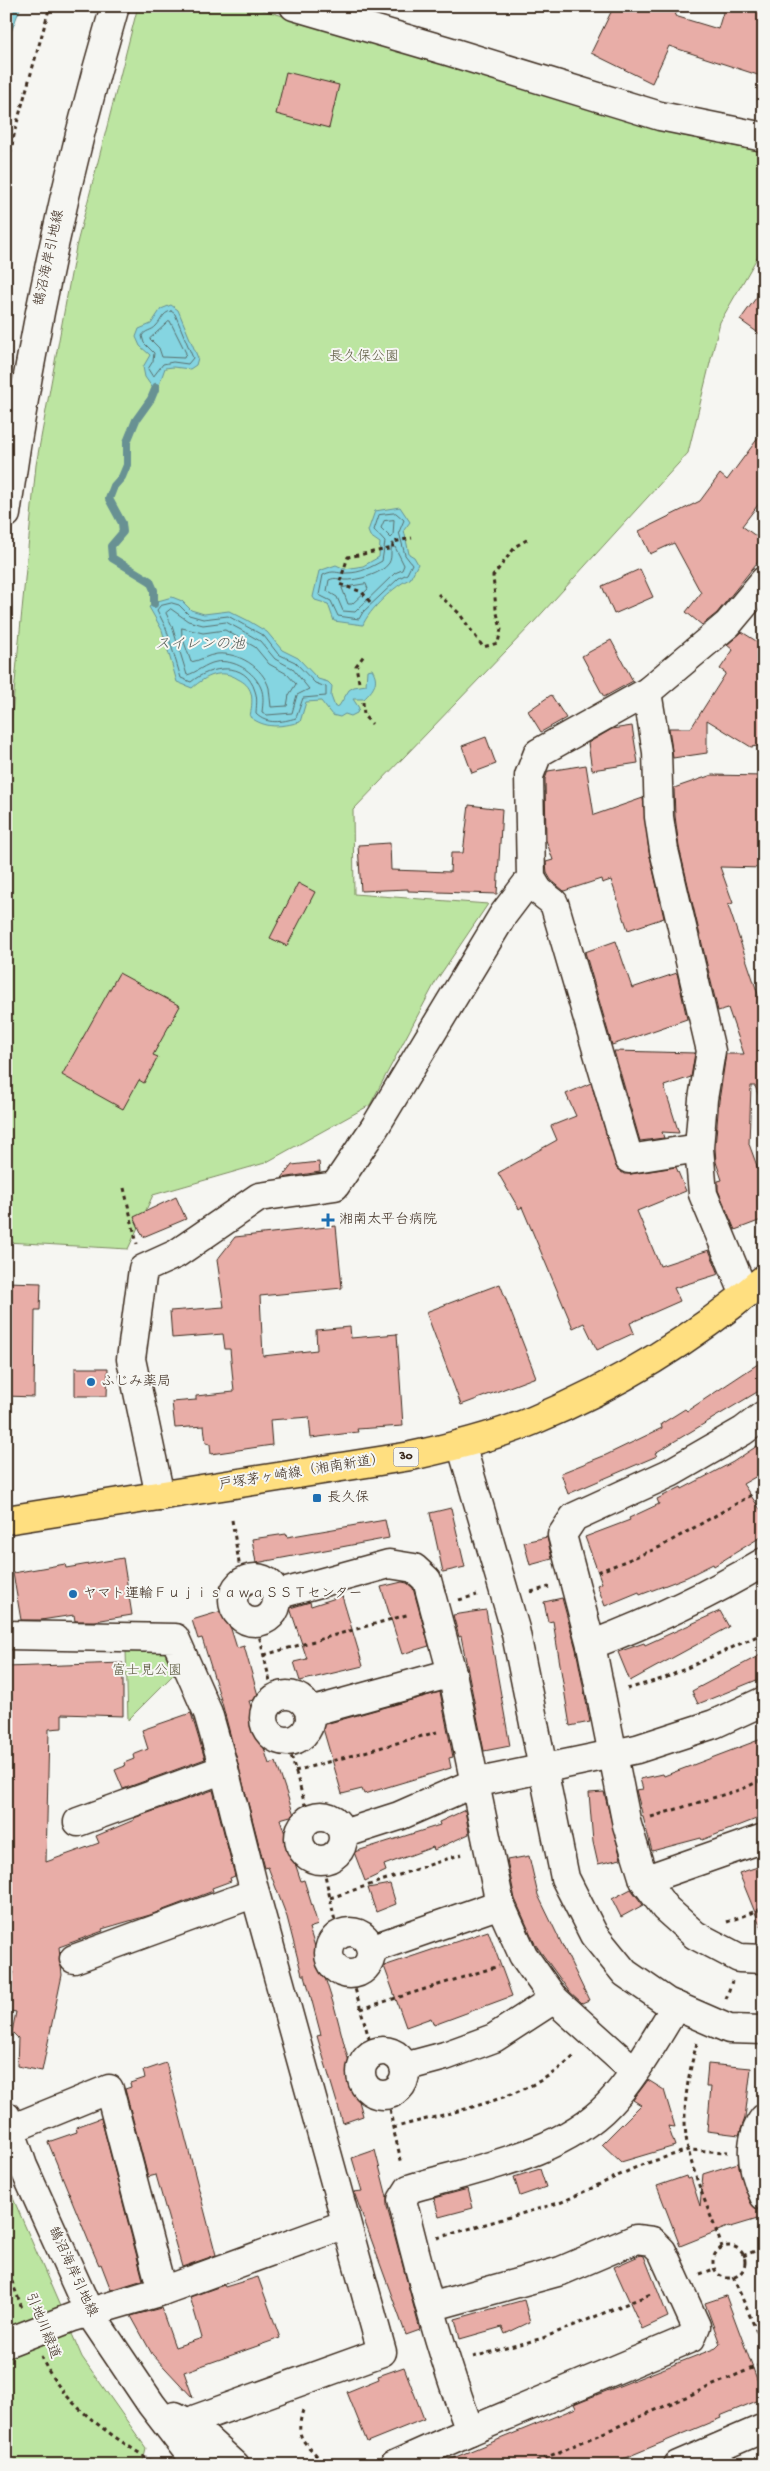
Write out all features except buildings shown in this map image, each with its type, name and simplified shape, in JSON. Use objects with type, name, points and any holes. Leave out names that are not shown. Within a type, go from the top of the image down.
[{"type":"main road","name":"戸塚茅ヶ崎線（湘南新道）","points":[[6,1520],[411,1456],[461,1444],[530,1422],[594,1393],[666,1353],[755,1287]]},
{"type":"street","name":"鵠沼海岸引地線","points":[[6,514],[29,366],[49,258],[70,165],[115,6]]},
{"type":"street","points":[[294,6],[660,116],[764,137]]},
{"type":"street","points":[[699,1148],[629,1159],[554,903],[539,891],[531,878],[529,776],[538,753],[647,692],[759,597]]},
{"type":"street","points":[[647,692],[657,752],[658,817],[711,1051],[703,1099],[699,1148],[703,1194],[755,1287]]},
{"type":"street","points":[[160,1496],[131,1359],[142,1269],[176,1254],[259,1197],[335,1186],[375,1126],[503,915],[531,878]]},
{"type":"street","points":[[764,1415],[743,1431],[670,1473],[574,1517],[562,1535],[591,1645],[627,1825],[644,1880],[665,1908],[695,1935],[739,1958],[764,1959]]},
{"type":"street","points":[[461,1444],[515,1629],[565,1878],[594,1935],[625,1973],[666,2002],[728,2029],[764,2030]]},
{"type":"street","points":[[591,1645],[640,1626],[696,1600],[764,1562]]},
{"type":"street","points":[[276,1595],[389,1564],[414,1568],[427,1580],[452,1673],[500,1904],[522,1955],[554,1999],[634,2071]]},
{"type":"street","points":[[256,1577],[263,1579],[269,1583],[276,1595],[274,1610],[264,1620],[256,1622],[242,1618],[233,1606],[234,1592],[242,1581],[256,1577]]},
{"type":"street","points":[[6,1635],[175,1638],[208,1713],[255,1893],[382,2352],[196,2420],[190,2424]]},
{"type":"street","points":[[310,1712],[452,1673]]},
{"type":"street","points":[[288,1695],[296,1696],[302,1700],[310,1712],[308,1728],[298,1739],[287,1741],[275,1738],[265,1725],[265,1711],[274,1699],[288,1695]]},
{"type":"street","points":[[343,1834],[399,1816],[474,1783],[638,1749],[714,1724],[764,1701]]},
{"type":"street","points":[[78,1822],[224,1769]]},
{"type":"street","points":[[322,1816],[330,1818],[340,1827],[343,1834],[341,1849],[330,1859],[322,1861],[308,1857],[299,1844],[300,1830],[309,1819],[322,1816]]},
{"type":"street","points":[[644,1880],[764,1838]]},
{"type":"street","points":[[74,1959],[255,1893]]},
{"type":"street","points":[[371,1949],[500,1904]]},
{"type":"street","points":[[345,1932],[358,1933],[364,1937],[371,1949],[369,1963],[364,1969],[351,1974],[337,1970],[329,1959],[329,1945],[338,1935],[345,1932]]},
{"type":"street","points":[[404,2067],[444,2056],[494,2038],[554,1999]]},
{"type":"street","points":[[470,2431],[446,2364],[402,2200],[409,2188],[542,2149],[578,2130],[603,2109],[634,2071],[676,2006]]},
{"type":"street","points":[[388,2052],[395,2055],[404,2067],[405,2074],[400,2087],[388,2094],[381,2095],[368,2090],[361,2078],[363,2064],[373,2053],[388,2052]]},
{"type":"street","points":[[9,2123],[109,2089],[162,2291]]},
{"type":"street","points":[[764,2118],[758,2126],[752,2153],[754,2176],[764,2196]]},
{"type":"street","name":"鵠沼海岸引地線","points":[[9,2123],[23,2166],[89,2312],[151,2404],[198,2465]]},
{"type":"street","points":[[6,2344],[89,2312],[162,2291],[346,2224]]},
{"type":"street","points":[[394,2465],[690,2338],[696,2326],[662,2251],[652,2241],[636,2239],[561,2271],[430,2307]]},
{"type":"street","points":[[151,2404],[190,2424],[235,2465]]},
{"type":"street","points":[[678,2465],[764,2428]]},
{"type":"path","points":[[6,177],[15,130],[50,6]]},
{"type":"path","points":[[370,602],[362,592],[339,584],[348,557],[393,548],[393,542],[412,538]]},
{"type":"path","points":[[438,594],[459,612],[483,647],[498,643],[501,629],[496,608],[493,576],[516,546],[530,538]]},
{"type":"path","points":[[359,682],[356,666],[365,654]]},
{"type":"path","points":[[363,702],[364,716],[372,724]]},
{"type":"path","points":[[124,1188],[142,1269]]},
{"type":"path","points":[[525,1593],[574,1581],[660,1547],[764,1488]]},
{"type":"path","points":[[232,1520],[242,1581]]},
{"type":"path","points":[[264,1655],[485,1593]]},
{"type":"path","points":[[256,1622],[274,1699]]},
{"type":"path","points":[[602,1696],[665,1678],[764,1633]]},
{"type":"path","points":[[295,1771],[463,1724]]},
{"type":"path","points":[[287,1741],[309,1819]]},
{"type":"path","points":[[627,1825],[742,1789],[764,1779]]},
{"type":"path","points":[[330,1898],[442,1863],[487,1844]]},
{"type":"path","points":[[322,1861],[338,1935]]},
{"type":"path","points":[[361,2009],[492,1969],[522,1955]]},
{"type":"path","points":[[351,1974],[373,2053]]},
{"type":"path","points":[[393,2128],[524,2090],[565,2065],[594,2035]]},
{"type":"path","points":[[697,2043],[690,2067],[684,2110],[688,2150],[722,2247]]},
{"type":"path","points":[[388,2094],[393,2128],[409,2188]]},
{"type":"path","points":[[413,2246],[562,2202],[641,2165],[688,2150],[752,2153]]},
{"type":"path","points":[[732,2246],[743,2256],[742,2271],[733,2277],[722,2276],[714,2268],[715,2254],[722,2247],[732,2246]]},
{"type":"path","points":[[743,2256],[764,2247]]},
{"type":"path","name":"引地川緑道","points":[[6,2266],[42,2359],[54,2379],[75,2405],[158,2465]]},
{"type":"path","points":[[446,2364],[543,2338],[714,2268]]},
{"type":"path","points":[[733,2277],[764,2348]]},
{"type":"path","points":[[528,2465],[764,2363]]},
{"type":"green space","name":"長久保公園","points":[[138,6],[250,6],[679,135],[764,152],[761,251],[720,322],[688,453],[533,623],[353,810],[354,894],[488,904],[436,981],[370,1105],[265,1163],[153,1195],[128,1249],[6,1242],[6,860],[11,724],[36,465],[76,247]]},
{"type":"green space","name":"富士見公園","points":[[163,1649],[174,1674],[128,1720],[126,1651]]},
{"type":"green space","points":[[6,2182],[82,2357],[146,2448],[142,2465],[6,2465]]},
{"type":"water","points":[[6,6],[21,6],[6,45]]},
{"type":"water","points":[[171,305],[178,310],[198,358],[196,365],[190,369],[165,368],[158,388],[152,387],[145,377],[143,367],[150,355],[140,346],[136,337],[139,329],[151,324],[161,309]]},
{"type":"water","points":[[400,507],[410,522],[404,530],[409,554],[414,557],[418,564],[410,579],[397,586],[383,599],[370,613],[363,625],[334,621],[328,604],[315,600],[313,597],[319,571],[336,565],[345,569],[363,566],[379,557],[380,543],[370,536],[368,531],[375,511]]},
{"type":"water","name":"スイレンの池","points":[[172,597],[182,601],[191,610],[204,614],[229,611],[267,632],[282,650],[298,658],[318,679],[328,682],[332,686],[331,696],[335,707],[339,706],[349,690],[366,685],[367,670],[372,669],[375,678],[374,686],[364,699],[353,699],[359,708],[357,713],[351,716],[345,714],[340,717],[332,715],[321,701],[306,702],[300,722],[280,726],[262,724],[250,717],[252,699],[249,688],[242,681],[232,676],[226,674],[214,675],[192,688],[177,682],[162,630],[149,607],[158,601]]},
{"type":"waterway","points":[[154,604],[154,590],[150,581],[112,558],[111,546],[123,532],[122,523],[109,499],[114,486],[122,477],[127,465],[127,442],[136,420],[151,399],[156,387]]},
{"type":"place","name":"湘南太平台病院","points":[[328,1220]]},
{"type":"place","name":"ふじみ薬局","points":[[91,1382]]},
{"type":"place","name":"長久保","points":[[317,1498]]},
{"type":"place","name":"ヤマト運輸ＦｕｊｉｓａｗａＳＳＴセンター","points":[[73,1594]]}]
